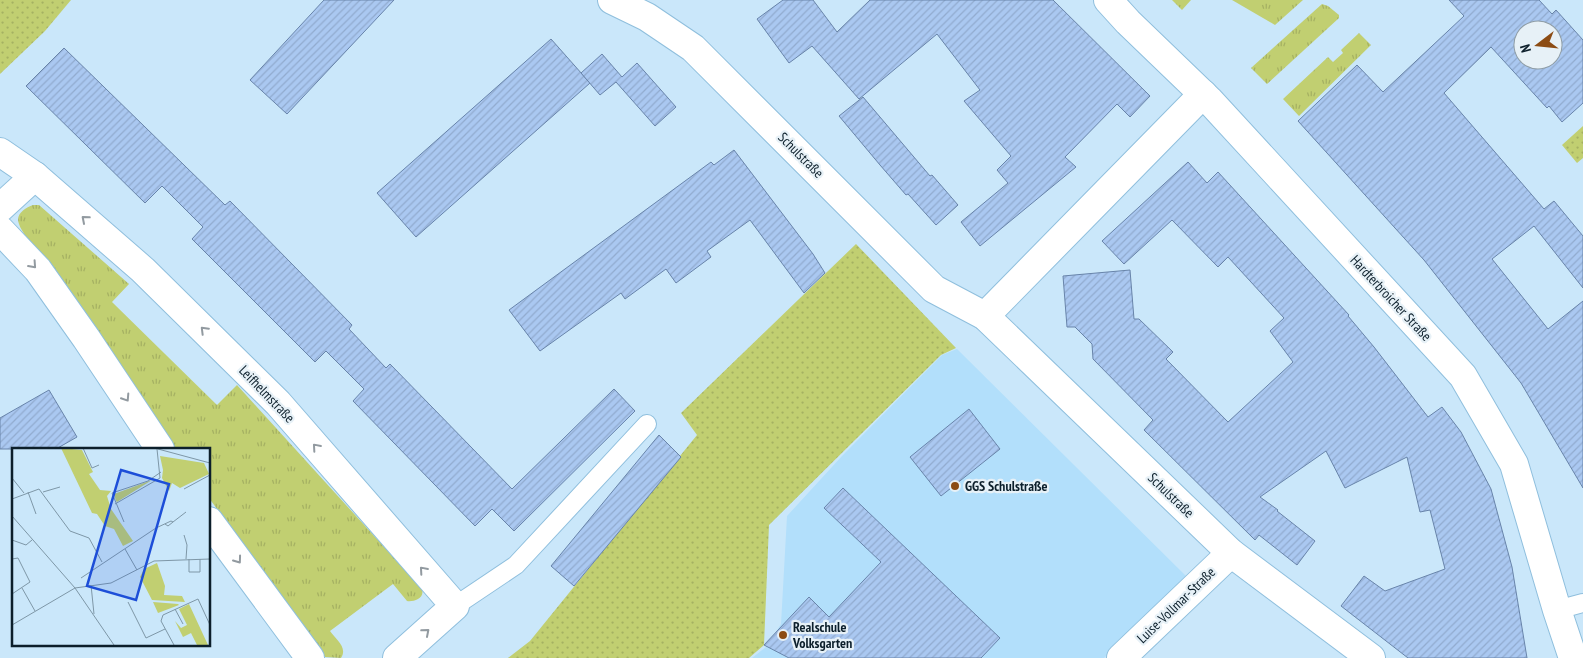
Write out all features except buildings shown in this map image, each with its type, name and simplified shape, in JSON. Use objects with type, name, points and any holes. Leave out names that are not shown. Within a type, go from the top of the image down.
[{"type":"street","name":"Schulstraße","points":[[612,0],[647,16],[693,48],[934,289],[985,316],[1232,553],[1371,658]]},
{"type":"street","name":"Hardterbroicher Straße","points":[[1108,0],[1128,22],[1203,94],[1463,376],[1514,464],[1573,658]]},
{"type":"street","points":[[985,316],[1203,94]]},
{"type":"street","name":"Leifhelmstraße","points":[[0,152],[35,176],[143,270],[278,403],[455,606]]},
{"type":"street","points":[[0,208],[35,176]]},
{"type":"street","points":[[0,230],[38,270],[159,448]]},
{"type":"street","points":[[210,522],[310,658]]},
{"type":"street","name":"Luise-Vollmar-Straße","points":[[1121,658],[1232,553]]},
{"type":"street","points":[[396,658],[455,606]]},
{"type":"lane","points":[[455,606],[516,564],[647,424]]},
{"type":"lane","points":[[1557,610],[1583,603]]},
{"type":"shaded area","name":"GGS Schulstraße","points":[[957,349],[1187,577],[1104,658],[752,658],[766,647],[781,624],[787,516],[842,456],[942,355]]},
{"type":"green space","points":[[0,0],[71,0],[45,31],[0,74]]},
{"type":"green space","points":[[1172,0],[1191,0],[1182,10]]},
{"type":"green space","points":[[1232,0],[1303,0],[1275,25]]},
{"type":"green space","points":[[1322,4],[1328,6],[1339,15],[1339,18],[1267,84],[1251,68]]},
{"type":"green space","points":[[1359,33],[1371,45],[1299,116],[1283,99],[1328,57],[1333,62],[1343,53],[1341,50]]},
{"type":"green space","points":[[1583,126],[1583,158],[1577,163],[1562,145]]},
{"type":"green space","points":[[33,205],[39,205],[129,284],[112,302],[217,405],[237,385],[420,586],[422,595],[415,600],[407,601],[393,584],[330,631],[342,647],[343,654],[341,658],[325,657],[210,499],[210,448],[174,448],[70,295],[21,229],[18,217],[24,210]]},
{"type":"green space","points":[[856,244],[956,348],[941,355],[769,525],[764,645],[749,658],[508,658],[530,641],[697,435],[681,413]]},
{"type":"place","name":"GGS Schulstraße","points":[[955,486]]},
{"type":"place","name":"Realschule Volksgarten","points":[[783,635]]}]
